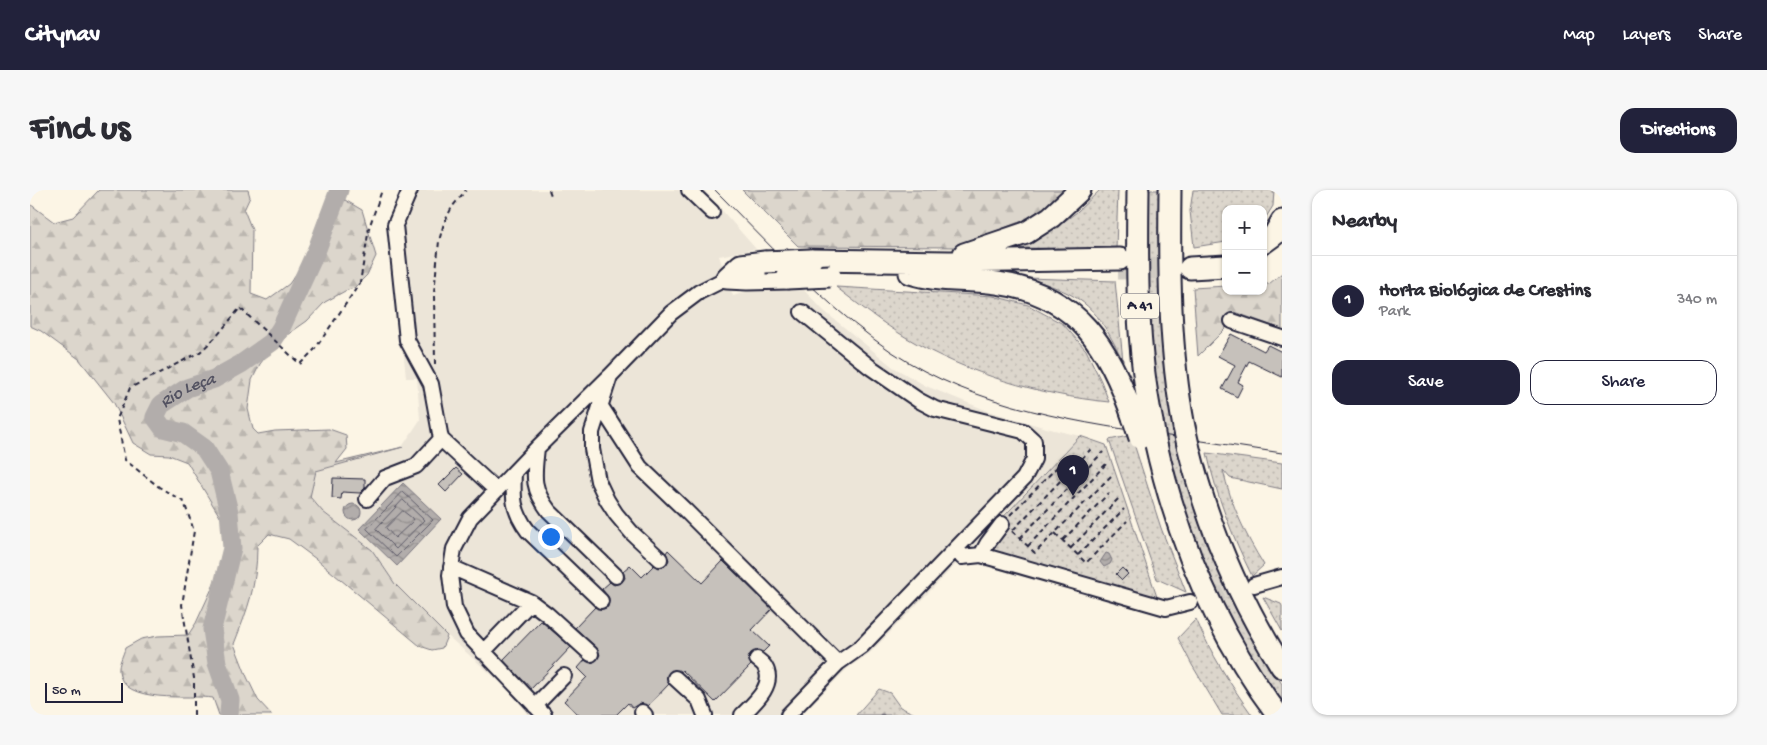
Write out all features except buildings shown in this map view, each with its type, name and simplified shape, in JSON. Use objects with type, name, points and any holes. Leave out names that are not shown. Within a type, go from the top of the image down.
[{"type":"highway","points":[[727,278],[830,276],[912,267],[967,253],[1026,234],[1051,217],[1080,190]]},
{"type":"highway","name":"A 41","points":[[1138,190],[1137,242],[1140,319],[1146,386],[1145,430]]},
{"type":"highway","name":"A 41","points":[[1170,190],[1169,251],[1173,348],[1186,436],[1207,513],[1226,561],[1252,616],[1282,667]]},
{"type":"highway","points":[[1169,251],[1180,227],[1182,190]]},
{"type":"highway","points":[[1267,240],[1274,235],[1282,221]]},
{"type":"highway","points":[[1267,256],[1282,244]]},
{"type":"highway","points":[[1222,258],[1190,263],[1222,266]]},
{"type":"highway","points":[[727,278],[741,265],[810,260],[986,270],[1119,264]]},
{"type":"highway","points":[[912,267],[932,278],[998,283],[1034,291],[1066,308],[1092,332],[1109,360],[1127,400],[1145,430],[1163,515],[1186,546],[1202,586],[1236,651],[1278,715]]},
{"type":"street","points":[[410,190],[395,226],[407,340],[431,384],[441,438],[496,490]]},
{"type":"street","points":[[689,190],[712,212]]},
{"type":"street","points":[[564,676],[539,710],[467,634],[454,607],[450,575],[454,549],[470,518],[671,313],[699,292],[727,278]]},
{"type":"street","points":[[788,715],[838,664],[862,646],[959,553],[1024,478],[1034,459],[1034,441],[1023,431],[936,409],[918,400],[870,367],[802,312]]},
{"type":"street","points":[[1232,321],[1282,338]]},
{"type":"street","points":[[610,376],[592,432],[592,448],[598,481],[616,514],[632,533],[660,559]]},
{"type":"street","points":[[600,405],[640,466],[838,664]]},
{"type":"street","points":[[367,499],[385,478],[416,466],[441,438]]},
{"type":"street","points":[[537,448],[535,481],[536,490],[542,502],[616,576]]},
{"type":"street","points":[[514,472],[513,500],[519,520],[528,531],[601,601]]},
{"type":"street","points":[[981,555],[986,544],[1006,526]]},
{"type":"street","points":[[959,553],[981,555],[1166,608],[1190,602]]},
{"type":"street","points":[[451,567],[531,602],[591,654]]},
{"type":"street","points":[[1254,585],[1282,577]]},
{"type":"street","points":[[483,652],[531,602]]},
{"type":"street","points":[[742,715],[764,692],[767,685],[768,675],[766,668],[757,659]]},
{"type":"street","points":[[675,678],[699,700],[705,715]]},
{"type":"path","points":[[194,715],[194,678],[182,605],[194,532],[184,502],[159,487],[125,460],[117,419],[130,388],[200,352],[216,337],[240,308],[300,364],[315,349],[360,283],[369,228],[382,190]]},
{"type":"path","points":[[431,384],[436,377],[434,293],[439,241],[444,223],[452,207],[466,190]]},
{"type":"path","points":[[549,190],[552,198]]},
{"type":"path","points":[[1006,526],[1091,449]]},
{"type":"path","points":[[1020,538],[1103,452]]},
{"type":"path","points":[[1006,526],[1068,456]]},
{"type":"path","points":[[1028,546],[1108,463]]},
{"type":"path","points":[[1006,526],[1035,553],[1113,474]]},
{"type":"path","points":[[1063,540],[1109,493]]},
{"type":"path","points":[[1071,548],[1119,498]]},
{"type":"path","points":[[1078,555],[1124,509]]},
{"type":"path","points":[[1055,533],[1086,563],[1127,521]]},
{"type":"shaded area","points":[[403,190],[704,190],[756,249],[719,256],[733,296],[762,287],[802,288],[824,311],[893,367],[926,386],[988,411],[1080,436],[871,652],[848,668],[801,715],[529,715],[510,691],[433,623],[395,584],[372,550],[323,512],[310,497],[316,471],[402,447],[420,420],[417,378],[406,378],[399,307]]},
{"type":"green space","points":[[99,190],[248,190],[250,197],[244,210],[252,230],[251,294],[267,300],[289,284],[312,251],[324,210],[333,193],[362,210],[376,256],[367,275],[354,288],[325,302],[307,321],[277,342],[260,364],[252,380],[248,409],[253,429],[258,434],[275,431],[329,429],[346,435],[347,449],[336,463],[403,447],[316,471],[310,497],[323,512],[372,550],[395,584],[447,636],[442,648],[432,650],[420,646],[316,559],[289,539],[269,534],[257,546],[257,560],[251,596],[234,644],[258,700],[272,715],[219,715],[213,698],[144,694],[132,689],[123,682],[119,668],[125,648],[141,639],[158,636],[188,635],[196,623],[220,571],[228,530],[187,462],[169,455],[151,454],[133,443],[114,403],[79,359],[41,331],[30,326],[30,204],[54,222],[73,217]]},
{"type":"green space","points":[[742,190],[1068,190],[1051,206],[1027,219],[955,247],[798,246]]},
{"type":"green space","points":[[1100,190],[1118,190],[1116,249],[1016,248],[1058,226],[1077,212]]},
{"type":"green space","points":[[1148,190],[1160,190],[1191,493],[1211,554],[1234,604],[1282,684],[1282,705],[1243,644],[1210,579],[1182,503],[1165,442],[1157,396],[1150,328]]},
{"type":"green space","points":[[1193,190],[1274,190],[1273,206],[1267,216],[1267,205],[1222,205],[1222,243],[1194,247],[1190,211]]},
{"type":"green space","points":[[1282,273],[1282,329],[1234,312],[1225,329],[1198,356],[1193,288],[1222,286],[1222,295],[1267,295],[1267,284]]},
{"type":"green space","points":[[1028,278],[1115,281],[1123,361],[1104,325],[1083,303],[1063,291]]},
{"type":"green space","points":[[836,287],[993,296],[1028,305],[1063,324],[1086,350],[1109,402],[1083,399],[1030,388],[954,362],[907,338],[871,314]]},
{"type":"green space","points":[[1080,436],[1106,445],[1157,597],[974,548]]},
{"type":"green space","points":[[1128,436],[1130,441],[1133,441],[1161,528],[1186,592],[1157,579],[1109,440]]},
{"type":"green space","points":[[1207,453],[1282,463],[1282,489],[1230,478],[1223,470],[1239,519],[1264,565],[1252,576],[1226,516],[1215,485]]},
{"type":"green space","points":[[1263,597],[1281,604],[1282,631]]},
{"type":"green space","points":[[1196,619],[1221,668],[1252,715],[1222,715],[1192,665],[1178,638]]},
{"type":"green space","points":[[879,689],[890,693],[900,707],[917,715],[856,715]]},
{"type":"water","points":[[403,483],[441,519],[397,566],[359,529]]},
{"type":"water","points":[[350,504],[356,504],[361,509],[359,518],[350,520],[345,515],[345,509]]},
{"type":"water","points":[[1106,553],[1109,554],[1112,560],[1110,564],[1104,567],[1100,562]]},
{"type":"waterway","name":"Rio Leça","points":[[229,715],[230,700],[217,663],[212,629],[232,548],[229,512],[219,471],[204,448],[183,433],[163,428],[155,417],[161,405],[187,388],[214,379],[241,364],[272,342],[281,328],[317,249],[339,190]]},
{"type":"tunnel","points":[[1118,269],[1187,268]]},
{"type":"tunnel","points":[[1190,602],[1245,587]]},
{"type":"tram line","points":[[715,190],[792,268],[853,323],[907,362],[941,379],[976,394],[1012,406],[1049,415],[1086,423],[1282,453]]},
{"type":"place","name":"Horta Biológica de Crestins","points":[[1073,496]]}]
